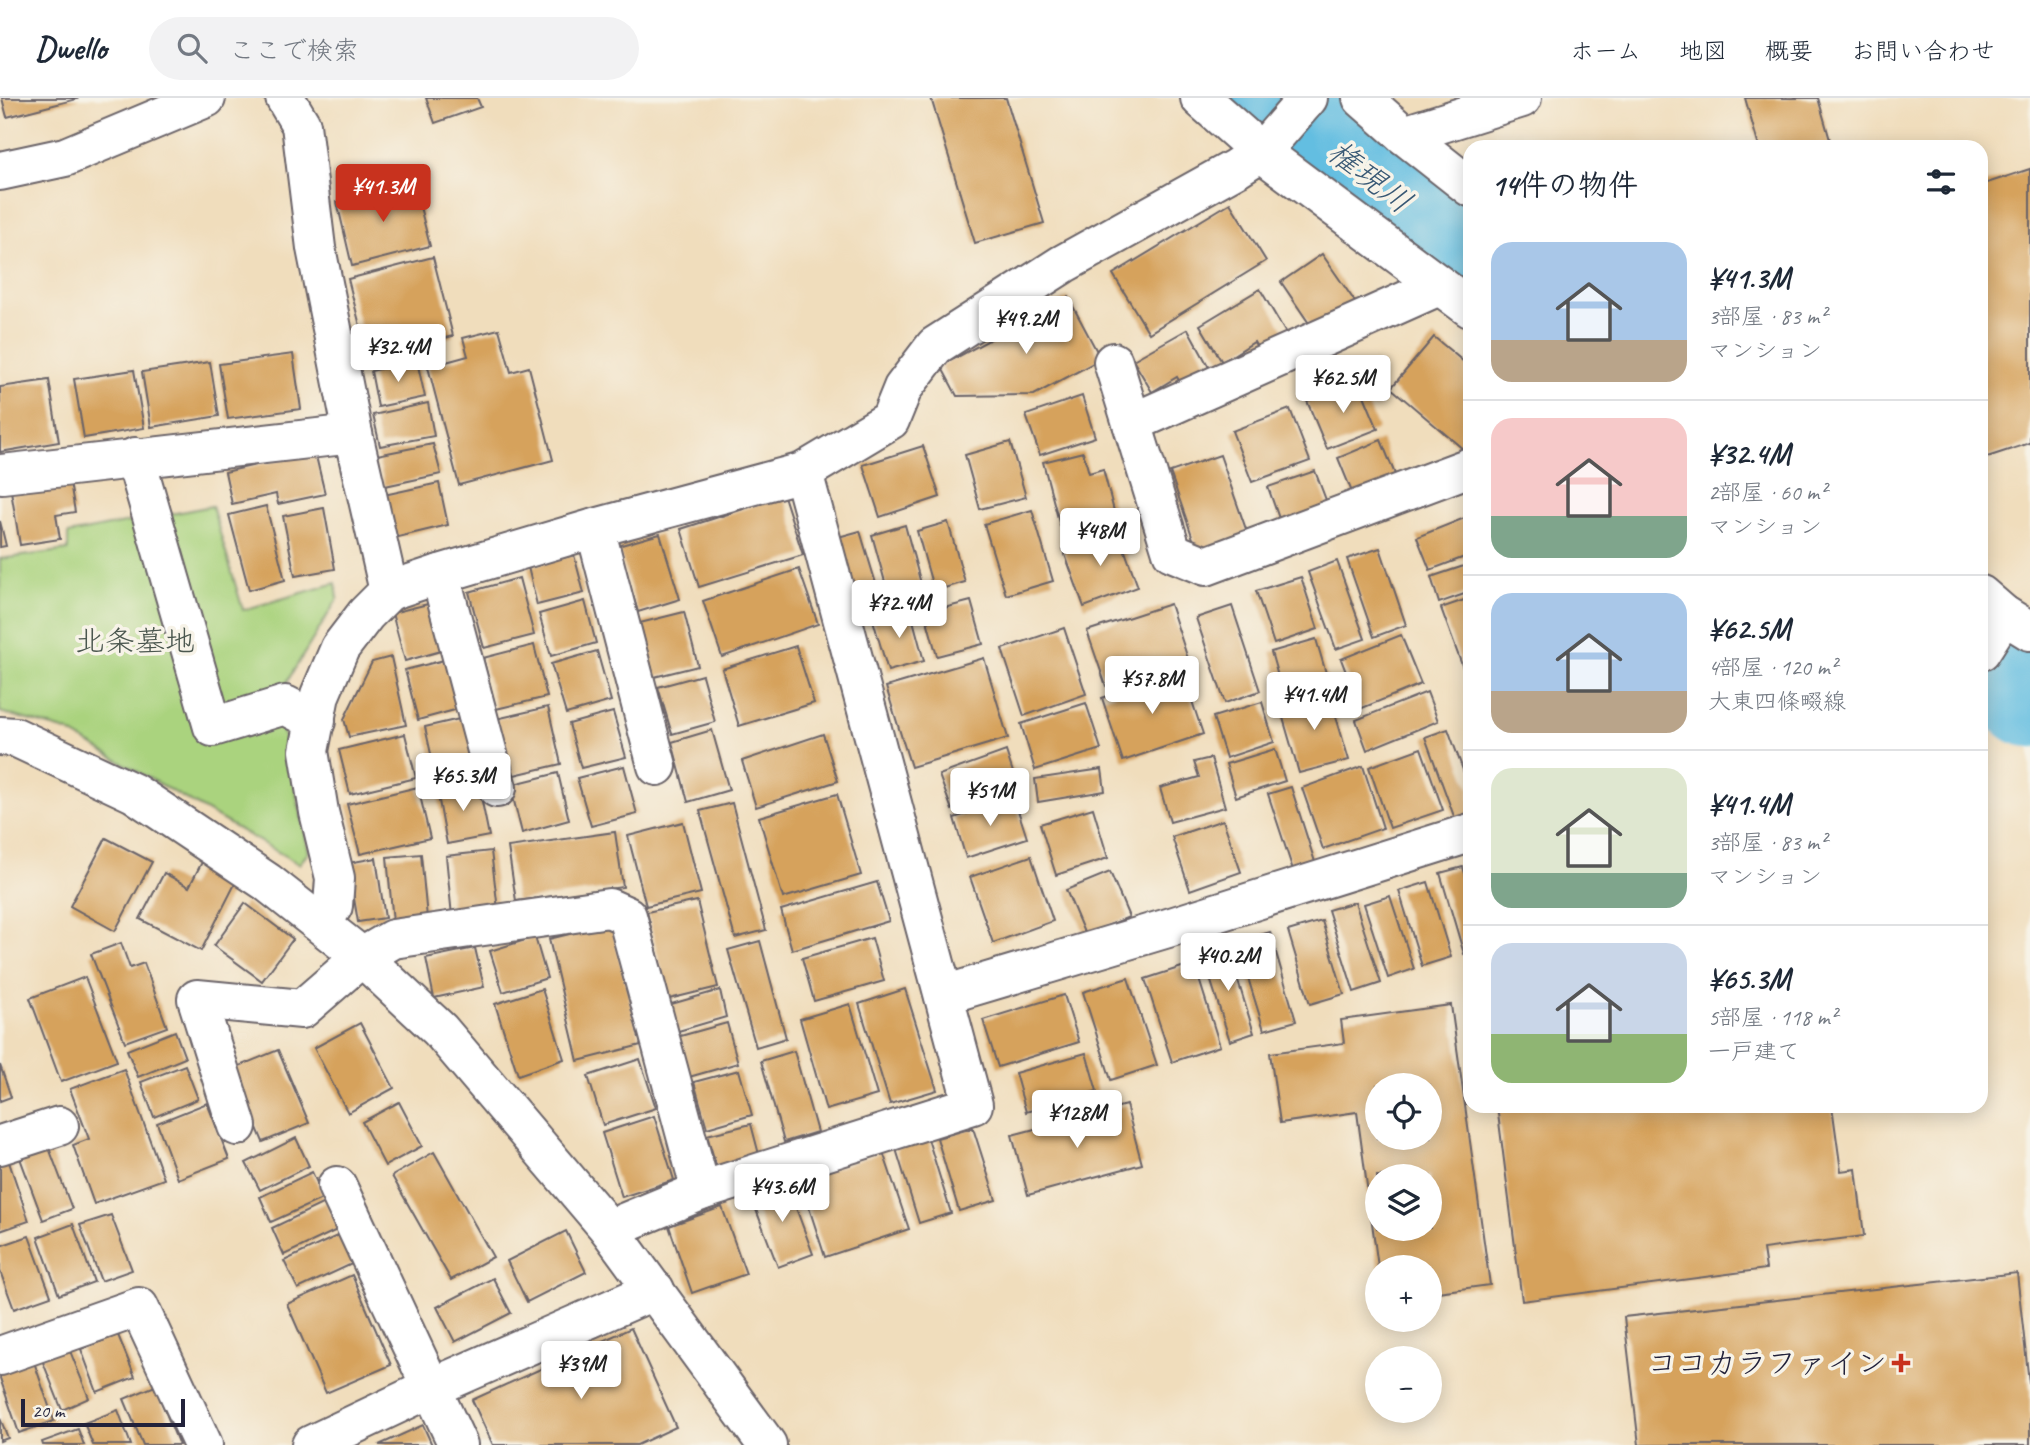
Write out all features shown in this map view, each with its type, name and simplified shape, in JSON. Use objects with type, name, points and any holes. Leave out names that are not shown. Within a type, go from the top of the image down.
[{"type":"street","points":[[0,171],[65,157],[206,98]]},
{"type":"street","points":[[285,98],[301,125],[316,248],[353,434],[389,591]]},
{"type":"street","points":[[1200,98],[1459,293]]},
{"type":"street","points":[[321,924],[333,906],[335,878],[319,812],[309,751],[320,695],[340,648],[366,614],[389,591],[595,528],[803,472],[890,420],[903,388],[935,346],[1063,264],[1236,169],[1266,146],[1308,98]]},
{"type":"street","points":[[1362,98],[1463,181]]},
{"type":"street","points":[[1404,135],[1522,98]]},
{"type":"street","points":[[1132,423],[1459,293]]},
{"type":"street","points":[[1113,362],[1172,552],[1206,566],[1463,470]]},
{"type":"street","points":[[2,474],[353,434]]},
{"type":"street","points":[[135,457],[213,727],[285,705],[316,720]]},
{"type":"street","points":[[610,1229],[701,1191],[973,1105],[803,472]]},
{"type":"street","points":[[595,528],[657,766]]},
{"type":"street","points":[[440,574],[497,788]]},
{"type":"street","points":[[0,736],[15,737],[134,793],[267,882],[362,957],[440,1030],[610,1229],[767,1445]]},
{"type":"street","points":[[944,995],[1463,835]]},
{"type":"street","points":[[237,1126],[197,999],[302,1009],[362,957],[393,939],[609,908],[627,916],[701,1191]]},
{"type":"street","points":[[0,1145],[59,1126]]},
{"type":"street","points":[[337,1186],[458,1445]]},
{"type":"street","points":[[311,1445],[431,1388],[655,1290]]},
{"type":"street","points":[[0,1356],[139,1307],[203,1445]]},
{"type":"green space","name":"北条墓地","points":[[212,506],[243,610],[336,583],[338,598],[288,680],[280,717],[309,852],[299,864],[67,731],[0,712],[0,559],[68,550],[68,534]]},
{"type":"building","points":[[2,98],[76,98],[77,99],[7,117]]},
{"type":"building","points":[[426,98],[477,98],[481,107],[435,123]]},
{"type":"building","points":[[931,98],[1006,98],[1044,223],[975,243]]},
{"type":"building","points":[[1745,98],[1818,98],[1830,140],[1757,140]]},
{"type":"building","points":[[2030,169],[2030,443],[1988,457],[1988,183]]},
{"type":"building","points":[[414,183],[430,246],[352,266],[337,202]]},
{"type":"building","points":[[1230,203],[1266,261],[1149,333],[1113,274]]},
{"type":"building","points":[[1322,254],[1360,309],[1319,338],[1281,282]]},
{"type":"building","points":[[433,257],[453,336],[368,357],[348,279]]},
{"type":"building","points":[[1260,289],[1294,347],[1266,363],[1254,342],[1222,362],[1200,325]]},
{"type":"building","points":[[1068,297],[1101,359],[1034,395],[957,396],[941,366]]},
{"type":"building","points":[[499,329],[511,372],[529,367],[553,460],[459,485],[428,367],[468,356],[463,338]]},
{"type":"building","points":[[1188,329],[1222,391],[1194,407],[1177,377],[1152,392],[1133,360]]},
{"type":"building","points":[[1434,337],[1463,361],[1463,449],[1391,388]]},
{"type":"building","points":[[293,354],[301,409],[228,419],[219,364]]},
{"type":"building","points":[[417,361],[425,397],[378,407],[371,371]]},
{"type":"building","points":[[210,362],[219,416],[151,427],[142,372]]},
{"type":"building","points":[[134,370],[144,428],[84,438],[74,379]]},
{"type":"building","points":[[49,380],[59,442],[0,452],[0,387]]},
{"type":"building","points":[[1358,381],[1378,429],[1327,449],[1307,401]]},
{"type":"building","points":[[1082,396],[1095,437],[1040,455],[1026,415]]},
{"type":"building","points":[[428,403],[434,436],[380,446],[373,415]]},
{"type":"building","points":[[1290,409],[1310,461],[1252,482],[1232,431]]},
{"type":"building","points":[[1381,440],[1406,501],[1363,519],[1338,458]]},
{"type":"building","points":[[1010,442],[1026,497],[980,509],[965,455]]},
{"type":"building","points":[[433,444],[441,474],[385,486],[377,455]]},
{"type":"building","points":[[923,446],[940,497],[880,517],[863,465]]},
{"type":"building","points":[[315,452],[325,494],[278,504],[276,494],[232,504],[225,472]]},
{"type":"building","points":[[1083,452],[1089,473],[1103,469],[1114,511],[1060,526],[1043,462]]},
{"type":"building","points":[[1220,455],[1248,535],[1198,553],[1170,472]]},
{"type":"building","points":[[1315,471],[1337,529],[1289,547],[1268,487]]},
{"type":"building","points":[[69,476],[75,512],[56,515],[60,539],[20,545],[10,485]]},
{"type":"building","points":[[439,483],[448,525],[394,538],[384,495]]},
{"type":"building","points":[[784,496],[803,555],[699,587],[681,529]]},
{"type":"building","points":[[266,506],[285,580],[249,590],[229,515]]},
{"type":"building","points":[[324,508],[335,569],[295,576],[283,516]]},
{"type":"building","points":[[1032,510],[1053,581],[1006,595],[984,524]]},
{"type":"building","points":[[1463,519],[1463,558],[1430,570],[1417,537]]},
{"type":"building","points":[[0,521],[6,546],[0,547]]},
{"type":"building","points":[[948,522],[965,582],[934,591],[917,531]]},
{"type":"building","points":[[905,525],[923,591],[890,600],[872,535]]},
{"type":"building","points":[[1117,529],[1138,587],[1084,607],[1063,549]]},
{"type":"building","points":[[860,531],[881,600],[851,609],[831,539]]},
{"type":"building","points":[[660,534],[680,599],[638,612],[618,546]]},
{"type":"building","points":[[1380,548],[1406,625],[1374,637],[1347,559]]},
{"type":"building","points":[[574,555],[584,593],[537,605],[528,567]]},
{"type":"building","points":[[1337,561],[1365,639],[1336,649],[1308,572]]},
{"type":"building","points":[[1463,566],[1463,594],[1439,603],[1431,577]]},
{"type":"building","points":[[799,569],[818,624],[722,657],[703,601]]},
{"type":"building","points":[[1301,577],[1318,629],[1274,644],[1256,591]]},
{"type":"building","points":[[519,578],[534,635],[484,648],[469,592]]},
{"type":"building","points":[[1463,600],[1463,668],[1441,608]]},
{"type":"building","points":[[585,601],[596,643],[551,656],[539,614]]},
{"type":"building","points":[[971,601],[983,644],[937,656],[925,613]]},
{"type":"building","points":[[428,604],[441,651],[405,661],[392,613]]},
{"type":"building","points":[[1170,604],[1188,659],[1106,686],[1087,631]]},
{"type":"building","points":[[1232,606],[1260,691],[1225,703],[1196,618]]},
{"type":"building","points":[[910,609],[924,661],[888,671],[873,620]]},
{"type":"building","points":[[684,612],[698,666],[654,677],[640,623]]},
{"type":"building","points":[[1064,628],[1086,694],[1024,716],[1002,649]]},
{"type":"building","points":[[1401,635],[1421,684],[1360,709],[1341,659]]},
{"type":"building","points":[[1316,639],[1328,680],[1283,694],[1271,652]]},
{"type":"building","points":[[534,645],[547,697],[496,709],[483,658]]},
{"type":"building","points":[[796,646],[814,703],[739,726],[722,669]]},
{"type":"building","points":[[597,651],[611,701],[566,714],[551,664]]},
{"type":"building","points":[[391,657],[406,725],[349,737],[344,719],[372,662]]},
{"type":"building","points":[[984,658],[1008,738],[911,767],[886,687]]},
{"type":"building","points":[[448,659],[462,708],[418,720],[405,670]]},
{"type":"building","points":[[1182,671],[1203,734],[1123,761],[1102,698]]},
{"type":"building","points":[[702,675],[715,722],[672,734],[658,687]]},
{"type":"building","points":[[1328,690],[1349,760],[1299,773],[1279,704]]},
{"type":"building","points":[[1427,692],[1438,721],[1367,750],[1356,720]]},
{"type":"building","points":[[1262,702],[1274,742],[1226,758],[1213,717]]},
{"type":"building","points":[[1086,703],[1101,749],[1035,770],[1021,724]]},
{"type":"building","points":[[548,707],[561,764],[510,776],[496,719]]},
{"type":"building","points":[[613,712],[626,757],[581,768],[569,724]]},
{"type":"building","points":[[468,717],[480,771],[437,781],[425,727]]},
{"type":"building","points":[[1448,729],[1463,770],[1463,816],[1455,819],[1425,737]]},
{"type":"building","points":[[712,730],[729,790],[688,802],[672,742]]},
{"type":"building","points":[[405,734],[416,778],[350,794],[339,750]]},
{"type":"building","points":[[823,734],[838,781],[756,807],[742,761]]},
{"type":"building","points":[[1421,748],[1443,810],[1390,828],[1369,767]]},
{"type":"building","points":[[1275,749],[1285,781],[1236,797],[1226,764]]},
{"type":"building","points":[[1006,751],[1018,788],[952,810],[939,775]]},
{"type":"building","points":[[1211,758],[1225,807],[1170,822],[1160,788],[1199,777],[1194,762]]},
{"type":"building","points":[[624,766],[637,814],[591,826],[577,778]]},
{"type":"building","points":[[1363,766],[1383,828],[1323,849],[1302,788]]},
{"type":"building","points":[[1102,769],[1105,791],[1038,802],[1035,779]]},
{"type":"building","points":[[558,773],[569,820],[522,833],[510,785]]},
{"type":"building","points":[[478,782],[489,836],[447,844],[437,790]]},
{"type":"building","points":[[418,787],[430,838],[360,854],[347,804]]},
{"type":"building","points":[[1291,787],[1315,862],[1293,870],[1268,794]]},
{"type":"building","points":[[837,794],[861,875],[783,898],[759,817]]},
{"type":"building","points":[[1014,798],[1027,838],[966,858],[954,818]]},
{"type":"building","points":[[732,803],[766,930],[735,938],[700,811]]},
{"type":"building","points":[[1093,808],[1108,858],[1056,875],[1040,824]]},
{"type":"building","points":[[1223,820],[1241,872],[1190,890],[1172,837]]},
{"type":"building","points":[[683,822],[701,893],[646,906],[628,836]]},
{"type":"building","points":[[615,832],[623,887],[516,901],[508,847]]},
{"type":"building","points":[[106,838],[152,862],[115,931],[70,906]]},
{"type":"building","points":[[491,851],[498,910],[452,916],[446,856]]},
{"type":"building","points":[[421,854],[427,918],[393,922],[387,857]]},
{"type":"building","points":[[1031,856],[1053,921],[993,943],[970,877]]},
{"type":"building","points":[[376,858],[385,918],[358,922],[348,863]]},
{"type":"building","points":[[202,862],[237,880],[201,951],[140,919],[164,873],[189,887]]},
{"type":"building","points":[[1463,867],[1463,951],[1440,873]]},
{"type":"building","points":[[1110,872],[1129,917],[1085,935],[1066,890]]},
{"type":"building","points":[[877,882],[889,921],[792,950],[781,910]]},
{"type":"building","points":[[1428,882],[1451,957],[1422,966],[1399,891]]},
{"type":"building","points":[[1390,896],[1414,969],[1388,978],[1364,904]]},
{"type":"building","points":[[697,901],[718,987],[669,999],[647,912]]},
{"type":"building","points":[[1355,902],[1381,983],[1354,992],[1328,910]]},
{"type":"building","points":[[245,903],[293,939],[262,981],[214,946]]},
{"type":"building","points":[[1322,921],[1344,994],[1310,1004],[1288,931]]},
{"type":"building","points":[[611,924],[641,1045],[578,1061],[549,939]]},
{"type":"building","points":[[1270,932],[1296,1021],[1264,1030],[1237,942]]},
{"type":"building","points":[[535,937],[547,978],[503,992],[490,951]]},
{"type":"building","points":[[872,938],[884,981],[814,1001],[802,958]]},
{"type":"building","points":[[760,941],[786,1038],[756,1047],[728,950]]},
{"type":"building","points":[[121,943],[130,968],[144,963],[167,1027],[125,1042],[91,954]]},
{"type":"building","points":[[1227,945],[1254,1033],[1230,1041],[1202,953]]},
{"type":"building","points":[[475,948],[484,987],[434,998],[426,958]]},
{"type":"building","points":[[1194,963],[1220,1046],[1172,1062],[1145,979]]},
{"type":"building","points":[[85,977],[117,1061],[61,1082],[30,998]]},
{"type":"building","points":[[1128,978],[1157,1065],[1111,1080],[1083,992]]},
{"type":"building","points":[[542,989],[564,1059],[518,1075],[495,1004]]},
{"type":"building","points":[[905,989],[937,1090],[890,1104],[859,1004]]},
{"type":"building","points":[[720,990],[726,1017],[675,1032],[668,1005]]},
{"type":"building","points":[[1064,995],[1079,1042],[998,1067],[983,1020]]},
{"type":"building","points":[[850,1004],[877,1095],[826,1110],[800,1019]]},
{"type":"building","points":[[1451,1005],[1463,1091],[1463,1113],[1466,1113],[1490,1285],[1442,1291],[1442,1255],[1376,1255],[1374,1241],[1442,1241],[1442,1164],[1365,1164],[1365,1171],[1357,1112],[1280,1123],[1270,1053],[1344,1043],[1341,1020]]},
{"type":"building","points":[[360,1023],[394,1088],[348,1113],[314,1048]]},
{"type":"building","points":[[727,1023],[738,1063],[689,1077],[677,1037]]},
{"type":"building","points":[[175,1031],[185,1058],[138,1077],[127,1050]]},
{"type":"building","points":[[278,1050],[309,1123],[263,1142],[232,1069]]},
{"type":"building","points":[[794,1051],[817,1132],[784,1142],[761,1061]]},
{"type":"building","points":[[1086,1053],[1097,1091],[1026,1112],[1015,1073]]},
{"type":"building","points":[[640,1059],[656,1108],[603,1125],[588,1076]]},
{"type":"building","points":[[0,1065],[11,1097],[0,1101]]},
{"type":"building","points":[[185,1065],[198,1099],[154,1117],[141,1082]]},
{"type":"building","points":[[124,1069],[164,1179],[94,1204],[73,1145],[89,1139],[70,1089]]},
{"type":"building","points":[[739,1070],[752,1115],[707,1128],[694,1082]]},
{"type":"building","points":[[399,1102],[422,1146],[385,1166],[362,1122]]},
{"type":"building","points":[[207,1103],[229,1159],[178,1179],[157,1123]]},
{"type":"building","points":[[1126,1105],[1142,1164],[1028,1195],[1012,1135]]},
{"type":"building","points":[[1498,1113],[1833,1113],[1841,1171],[1856,1169],[1864,1236],[1763,1249],[1766,1269],[1522,1301]]},
{"type":"building","points":[[654,1116],[674,1180],[622,1197],[602,1133]]},
{"type":"building","points":[[751,1124],[761,1162],[719,1175],[707,1135]]},
{"type":"building","points":[[973,1128],[996,1200],[959,1211],[937,1138]]},
{"type":"building","points":[[296,1138],[309,1166],[260,1190],[246,1163]]},
{"type":"building","points":[[928,1139],[951,1213],[919,1223],[896,1149]]},
{"type":"building","points":[[49,1148],[72,1209],[43,1220],[20,1158]]},
{"type":"building","points":[[434,1152],[493,1257],[451,1280],[392,1176]]},
{"type":"building","points":[[883,1152],[909,1229],[825,1257],[800,1180]]},
{"type":"building","points":[[9,1162],[29,1221],[0,1231],[0,1165]]},
{"type":"building","points":[[312,1172],[324,1198],[271,1222],[260,1197]]},
{"type":"building","points":[[786,1181],[813,1254],[778,1267],[750,1194]]},
{"type":"building","points":[[326,1202],[339,1229],[284,1255],[272,1228]]},
{"type":"building","points":[[722,1207],[746,1274],[692,1293],[669,1226]]},
{"type":"building","points":[[111,1215],[132,1270],[101,1281],[80,1225]]},
{"type":"building","points":[[73,1224],[94,1282],[59,1295],[38,1237]]},
{"type":"building","points":[[566,1231],[586,1272],[527,1302],[507,1261]]},
{"type":"building","points":[[341,1234],[354,1263],[298,1289],[284,1261]]},
{"type":"building","points":[[29,1236],[51,1296],[14,1309],[0,1271],[0,1246]]},
{"type":"building","points":[[2017,1273],[2030,1392],[2030,1445],[1639,1445],[1624,1317]]},
{"type":"building","points":[[352,1275],[391,1365],[326,1393],[287,1304]]},
{"type":"building","points":[[493,1278],[511,1313],[455,1342],[437,1307]]},
{"type":"building","points":[[631,1328],[676,1427],[637,1445],[493,1445],[472,1400]]},
{"type":"building","points":[[118,1335],[135,1377],[97,1392],[81,1349]]},
{"type":"building","points":[[68,1346],[89,1398],[62,1410],[41,1357]]},
{"type":"building","points":[[33,1359],[54,1421],[19,1433],[0,1371]]},
{"type":"building","points":[[155,1386],[179,1445],[143,1445],[124,1399]]},
{"type":"building","points":[[118,1410],[131,1445],[93,1445],[84,1423]]},
{"type":"building","points":[[0,1418],[8,1438],[0,1441]]},
{"type":"building","points":[[423,1425],[432,1445],[379,1445]]},
{"type":"building","points":[[78,1429],[84,1445],[43,1445],[42,1442]]},
{"type":"waterway","name":"権現川","points":[[1270,98],[1463,251]]},
{"type":"waterway","name":"権現川","points":[[1988,664],[2030,698]]},
{"type":"place","name":"ココカラファイン","points":[[1901,1363]]}]
